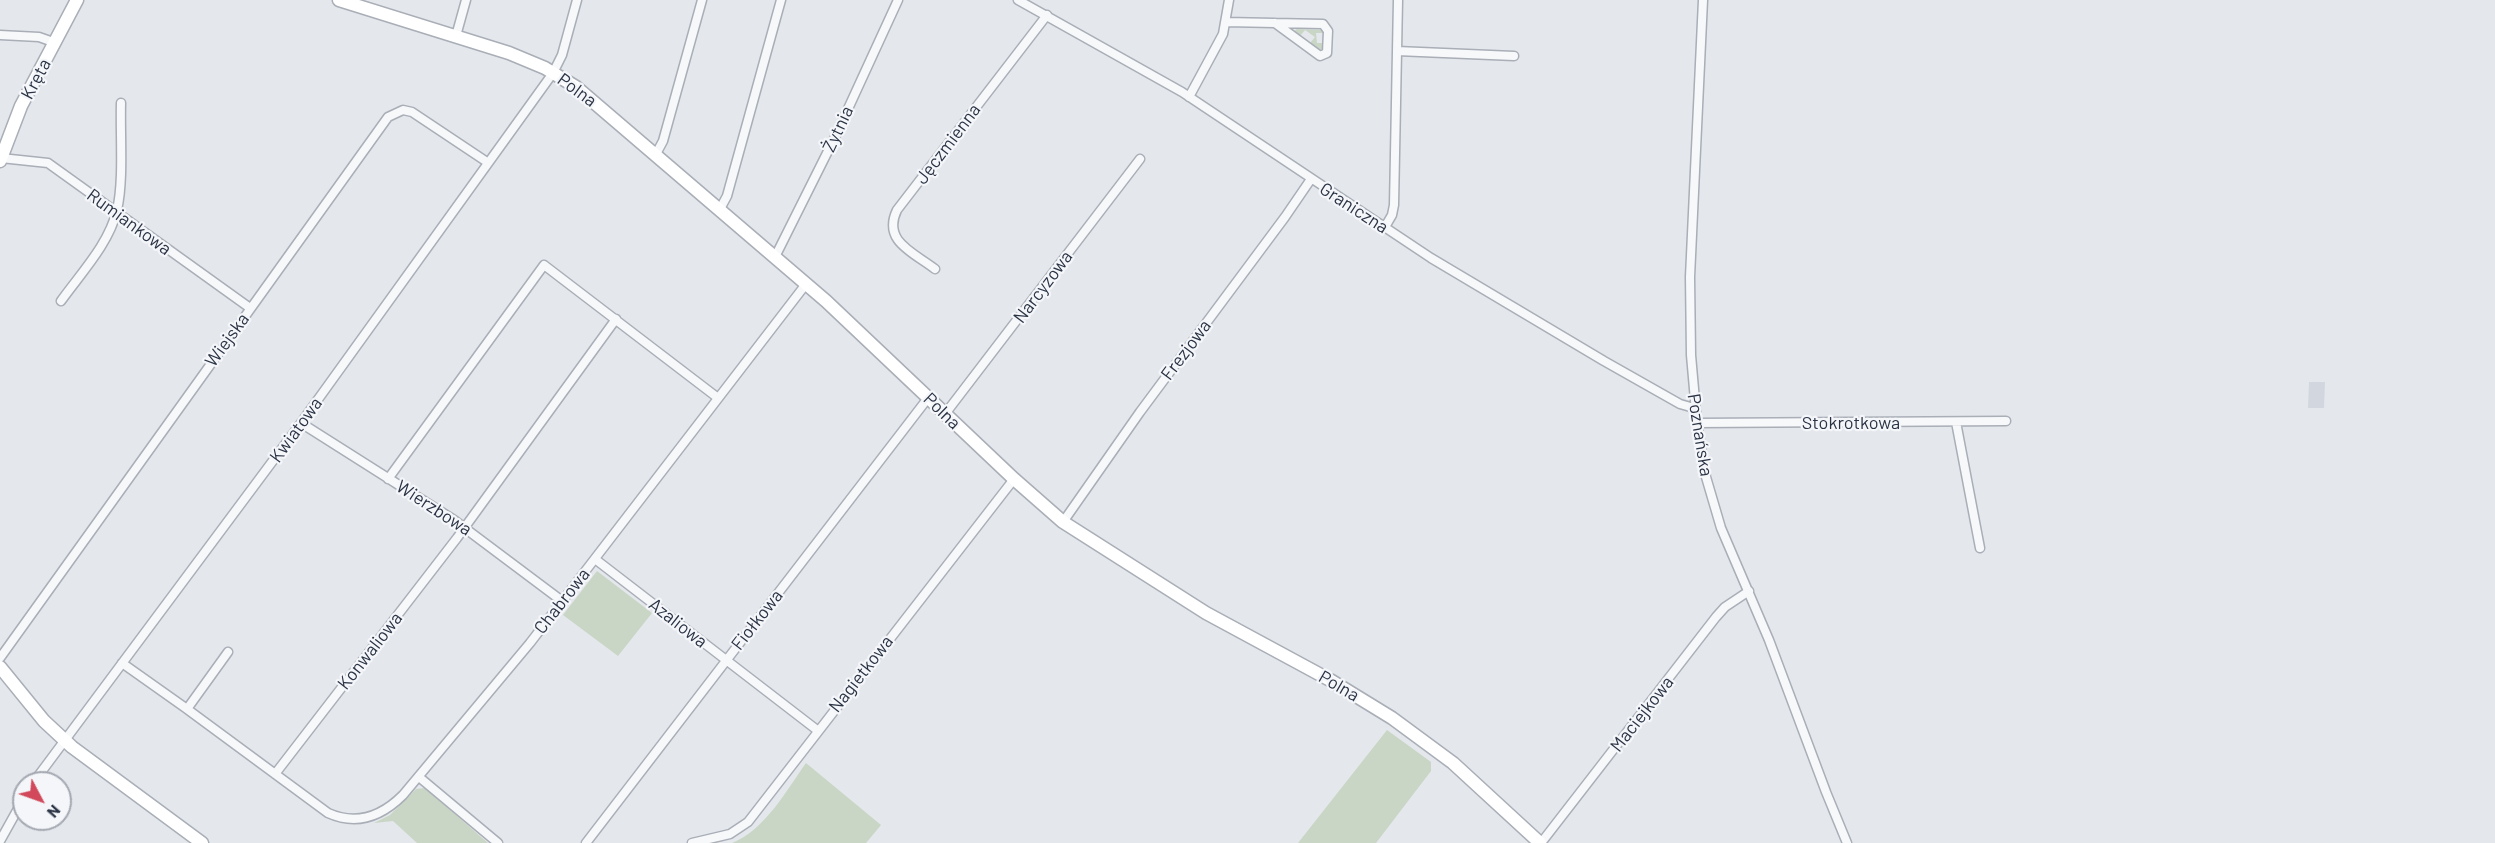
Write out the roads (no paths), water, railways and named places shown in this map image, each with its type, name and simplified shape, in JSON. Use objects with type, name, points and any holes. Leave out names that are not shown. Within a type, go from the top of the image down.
[{"type":"street","name":"Kręta","points":[[0,159],[21,106],[77,0]]},
{"type":"street","name":"Polna","points":[[339,0],[509,52],[553,73],[584,94],[806,284],[1063,522],[1206,613],[1330,680],[1386,714],[1453,764],[1540,843]]},
{"type":"street","points":[[456,36],[466,0]]},
{"type":"street","name":"Kwiatowa","points":[[42,771],[301,423],[553,73],[562,55],[578,0]]},
{"type":"street","points":[[656,154],[663,141],[702,0]]},
{"type":"street","points":[[720,209],[729,191],[781,0]]},
{"type":"street","name":"Żytnia","points":[[775,257],[836,135],[898,0]]},
{"type":"street","name":"Graniczna","points":[[1018,0],[1189,97],[1431,258],[1604,361],[1680,404],[1695,408]]},
{"type":"street","points":[[1189,97],[1219,42],[1226,22],[1229,0]]},
{"type":"street","points":[[1385,227],[1392,215],[1394,205],[1398,0]]},
{"type":"street","name":"Poznańska","points":[[1703,0],[1690,278],[1691,355],[1696,423],[1714,507],[1847,843]]},
{"type":"street","name":"Jęczmienna","points":[[935,269],[893,234],[891,226],[893,218],[1047,15]]},
{"type":"street","points":[[1226,22],[1275,23],[1326,26],[1327,53],[1320,56],[1275,23]]},
{"type":"street","points":[[0,35],[39,37],[56,43]]},
{"type":"street","points":[[1397,51],[1514,56]]},
{"type":"street","points":[[61,301],[100,245],[116,212],[119,192],[121,103]]},
{"type":"street","name":"Wiejska","points":[[0,658],[388,117],[402,110],[416,114],[487,162]]},
{"type":"street","name":"Rumiankowa","points":[[0,159],[48,163],[250,308]]},
{"type":"street","name":"Narcyzowa","points":[[945,414],[1140,159]]},
{"type":"street","name":"Frezjowa","points":[[1063,522],[1140,412],[1311,179]]},
{"type":"street","points":[[388,479],[544,265],[718,398]]},
{"type":"street","name":"Chabrowa","points":[[122,663],[328,813],[354,820],[382,813],[393,805],[419,777],[596,559],[806,284]]},
{"type":"street","name":"Konwaliowa","points":[[275,774],[465,527],[616,319]]},
{"type":"street","name":"Fiołkowa","points":[[585,843],[928,398]]},
{"type":"street","name":"Stokrotkowa","points":[[1696,423],[2006,421]]},
{"type":"street","points":[[1956,422],[1980,548]]},
{"type":"street","name":"Wierzbowa","points":[[301,423],[465,527],[562,601]]},
{"type":"street","name":"Nagietkowa","points":[[692,843],[730,834],[742,827],[1014,479]]},
{"type":"street","name":"Azaliowa","points":[[596,559],[818,730]]},
{"type":"street","name":"Maciejkowa","points":[[1540,843],[1716,617],[1725,607],[1749,591]]},
{"type":"street","points":[[187,709],[228,652]]},
{"type":"street","points":[[0,667],[44,721],[64,741],[108,776],[202,843]]},
{"type":"street","points":[[419,777],[498,843]]},
{"type":"street","points":[[0,841],[12,820]]}]
